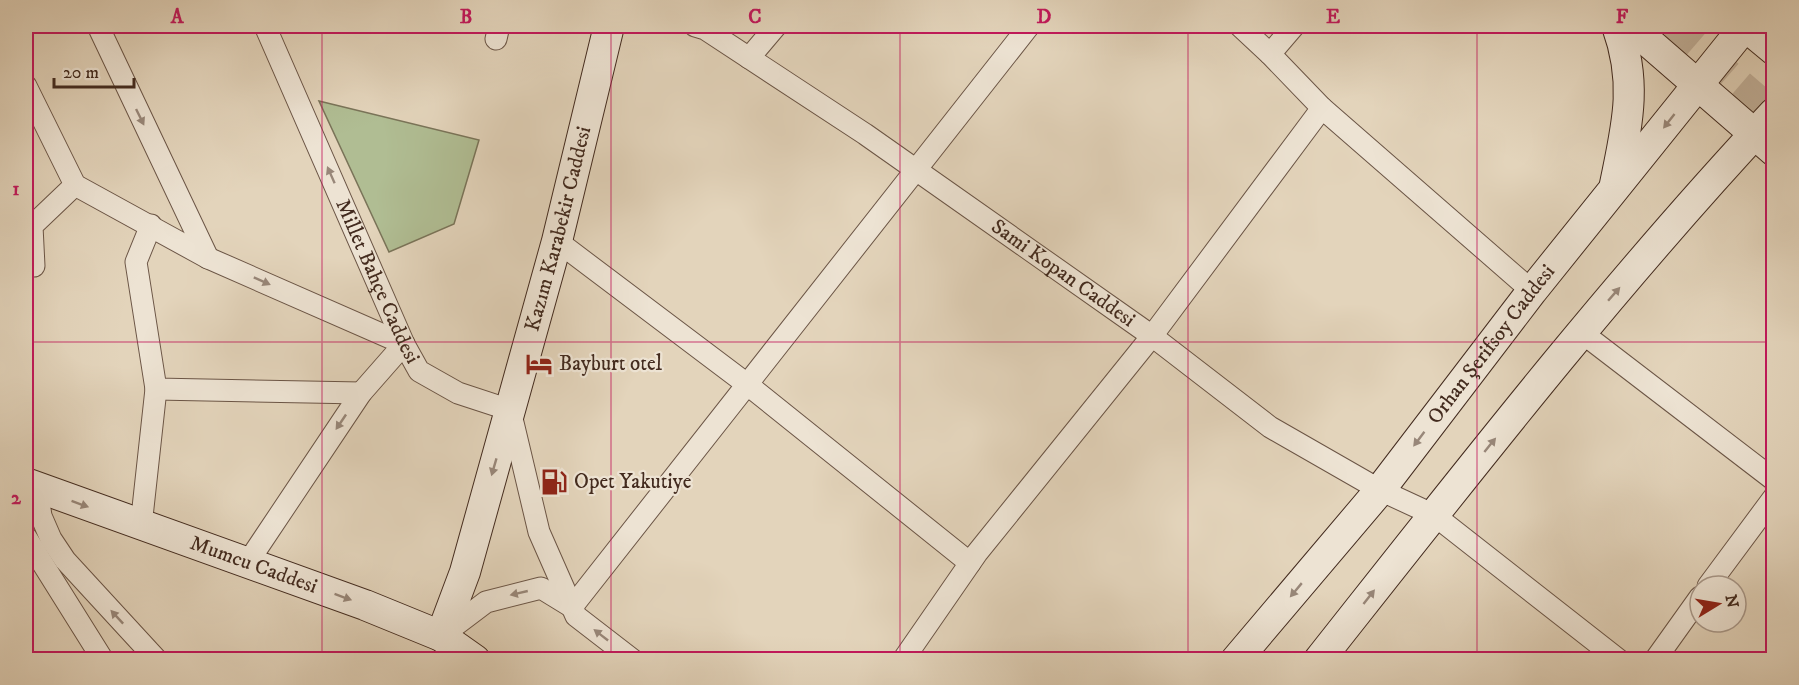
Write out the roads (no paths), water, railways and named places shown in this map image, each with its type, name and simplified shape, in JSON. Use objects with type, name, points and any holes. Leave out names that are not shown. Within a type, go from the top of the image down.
[{"type":"main road","name":"Kazım Karabekir Caddesi","points":[[441,636],[465,572],[557,241],[609,26]]},
{"type":"main road","points":[[1614,191],[1627,116],[1630,76],[1627,52],[1617,26]]},
{"type":"main road","points":[[1319,660],[1581,332],[1767,132],[1698,84],[1630,26]]},
{"type":"main road","points":[[1745,26],[1773,50]]},
{"type":"main road","name":"Orhan Şerifsoy Caddesi","points":[[1236,660],[1380,490],[1532,291],[1745,26]]},
{"type":"main road","name":"Mumcu Caddesi","points":[[31,485],[141,526],[249,562],[441,636],[475,660]]},
{"type":"street","points":[[98,26],[208,258]]},
{"type":"street","name":"Millet Bahçe Caddesi","points":[[265,26],[404,344],[419,371],[458,393],[510,410]]},
{"type":"street","name":"Sami Kopan Caddesi","points":[[695,26],[705,29],[916,171],[1152,336],[1270,427],[1380,490],[1434,514],[1619,660]]},
{"type":"street","points":[[749,58],[776,26]]},
{"type":"street","points":[[572,606],[1029,26]]},
{"type":"street","points":[[1240,26],[1322,108],[1532,291]]},
{"type":"street","points":[[1270,54],[1294,26]]},
{"type":"street","points":[[26,86],[75,185],[208,258],[404,344],[361,393],[249,562]]},
{"type":"street","points":[[903,660],[970,563],[1152,336],[1322,108]]},
{"type":"street","points":[[26,266],[34,266],[32,226],[75,185]]},
{"type":"street","points":[[141,526],[156,389],[136,262],[151,225]]},
{"type":"street","points":[[557,241],[748,385],[970,563]]},
{"type":"street","points":[[1581,332],[1773,480]]},
{"type":"street","points":[[156,389],[361,393]]},
{"type":"street","points":[[510,410],[538,532],[576,616],[633,660]]},
{"type":"street","points":[[31,485],[51,539],[65,560],[157,660]]},
{"type":"street","points":[[1717,574],[1773,497]]},
{"type":"street","points":[[26,537],[103,660]]},
{"type":"street","points":[[441,636],[486,602],[513,594],[541,588],[572,606]]},
{"type":"street","points":[[1655,660],[1688,614]]},
{"type":"tunnel","points":[[1672,26],[1774,114]]},
{"type":"place","name":"Bayburt otel","points":[[539,364]]},
{"type":"place","name":"Opet Yakutiye","points":[[554,482]]}]
